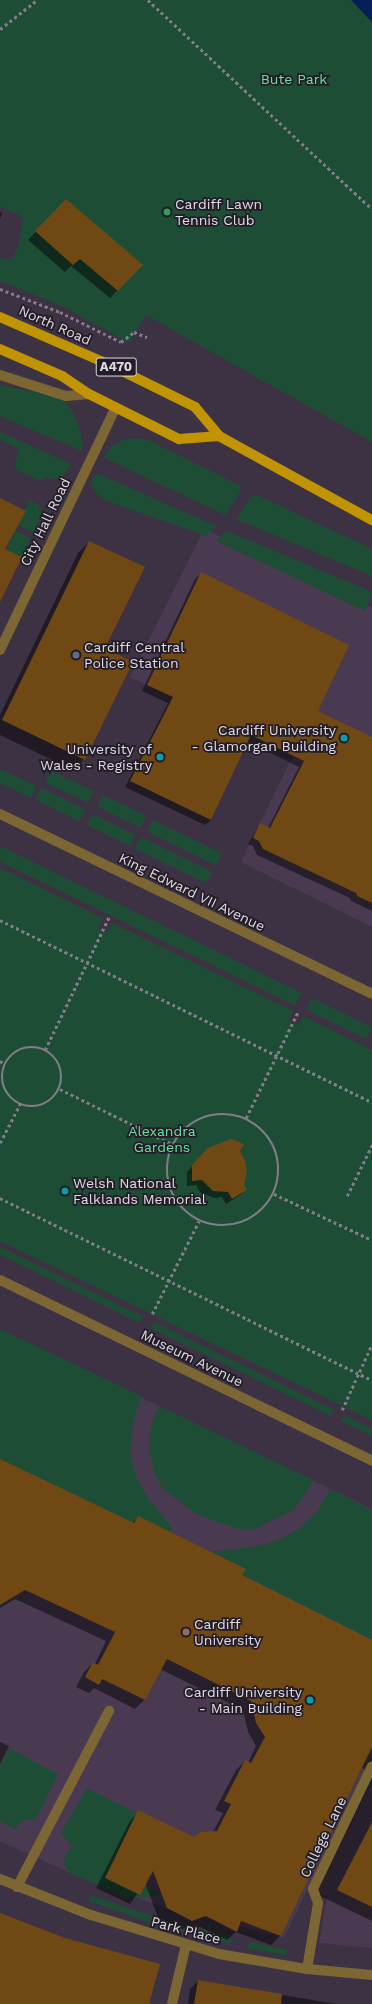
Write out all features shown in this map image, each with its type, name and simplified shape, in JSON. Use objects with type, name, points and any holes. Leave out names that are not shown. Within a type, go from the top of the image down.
[{"type":"main road","name":"North Road","points":[[0,317],[110,364],[195,407],[219,436],[372,520]]},
{"type":"main road","name":"A470","points":[[0,349],[62,376],[89,394],[179,439],[219,436]]},
{"type":"street","points":[[0,375],[66,396],[89,394]]},
{"type":"street","name":"City Hall Road","points":[[0,650],[116,407]]},
{"type":"street","name":"King Edward VII Avenue","points":[[0,814],[372,994]]},
{"type":"street","name":"Museum Avenue","points":[[0,1280],[372,1461]]},
{"type":"street","points":[[17,1887],[109,1711]]},
{"type":"street","name":"College Lane","points":[[307,1969],[318,1903],[313,1889],[372,1766]]},
{"type":"street","name":"Park Place","points":[[0,1879],[91,1915],[186,1945],[259,1962],[307,1969],[372,1975]]},
{"type":"street","points":[[172,2004],[186,1945]]},
{"type":"path","points":[[0,29],[37,0]]},
{"type":"path","points":[[148,0],[372,209]]},
{"type":"path","points":[[0,289],[60,312],[120,342],[134,332],[147,337]]},
{"type":"path","points":[[45,1050],[109,917]]},
{"type":"path","points":[[0,920],[372,1102]]},
{"type":"path","points":[[246,1118],[299,1010]]},
{"type":"path","points":[[27,1047],[45,1050],[53,1055],[60,1067],[62,1080],[59,1089],[54,1097],[38,1106],[20,1104],[12,1099],[3,1082],[5,1064],[11,1056],[27,1047]]},
{"type":"path","points":[[0,1061],[5,1064]]},
{"type":"path","points":[[59,1089],[172,1144]]},
{"type":"path","points":[[0,1144],[20,1104]]},
{"type":"path","points":[[211,1114],[229,1114],[246,1118],[261,1128],[272,1142],[276,1153],[279,1176],[274,1194],[264,1208],[250,1219],[234,1225],[216,1226],[199,1221],[184,1212],[174,1198],[168,1182],[167,1164],[172,1144],[181,1132],[195,1121],[211,1114]]},
{"type":"path","points":[[347,1196],[372,1145]]},
{"type":"path","points":[[274,1194],[372,1240]]},
{"type":"path","points":[[0,1198],[372,1380]]},
{"type":"path","points":[[152,1314],[199,1221]]},
{"type":"path","points":[[342,1410],[372,1344]]},
{"type":"shaded area","name":"Cardiff University - Glamorgan Building","points":[[204,529],[372,608],[372,927],[241,862],[293,756],[130,677]]},
{"type":"shaded area","name":"Cardiff University","points":[[8,1333],[372,1509],[372,1754],[284,1938],[163,1907],[70,1873],[0,1841],[0,1350]]},
{"type":"shaded area","points":[[372,1781],[372,1948],[319,1943],[327,1897],[317,1892]]},
{"type":"green space","name":"Cardiff Lawn Tennis Club","points":[[0,0],[372,0],[372,442],[146,315],[129,343],[62,306],[0,281],[0,258],[12,260],[19,244],[23,217],[0,206]]},
{"type":"green space","points":[[0,385],[55,396],[66,403],[74,414],[81,432],[82,451],[0,416]]},
{"type":"green space","points":[[0,432],[71,464],[62,477],[53,479],[44,477],[42,481],[20,472],[16,469],[15,462],[19,449],[0,440]]},
{"type":"green space","points":[[135,438],[146,439],[239,485],[241,491],[225,515],[103,457],[112,446],[122,440]]},
{"type":"green space","points":[[96,473],[216,526],[206,536],[104,500],[98,495],[91,485]]},
{"type":"green space","points":[[257,495],[372,549],[372,576],[236,519],[250,498]]},
{"type":"green space","points":[[29,500],[40,506],[39,510],[43,512],[33,533],[18,525]]},
{"type":"green space","points":[[15,531],[30,538],[22,557],[6,550]]},
{"type":"green space","points":[[227,531],[372,592],[365,611],[216,541]]},
{"type":"green space","points":[[0,769],[37,786],[31,798],[0,783]]},
{"type":"green space","points":[[51,771],[94,791],[88,803],[46,783]]},
{"type":"green space","points":[[41,788],[85,809],[79,821],[35,800]]},
{"type":"green space","points":[[103,795],[146,816],[140,828],[97,807]]},
{"type":"green space","points":[[92,814],[135,835],[130,846],[87,825]]},
{"type":"green space","points":[[153,820],[221,853],[216,865],[147,832]]},
{"type":"green space","points":[[141,837],[212,872],[206,883],[135,849]]},
{"type":"green space","points":[[0,846],[301,993],[295,1005],[0,862]]},
{"type":"green space","name":"Alexandra Gardens","points":[[0,868],[103,918],[98,928],[107,933],[112,923],[293,1011],[288,1021],[298,1025],[303,1016],[372,1050],[372,1420],[0,1241]]},
{"type":"green space","points":[[312,998],[372,1027],[367,1039],[306,1010]]},
{"type":"green space","points":[[0,1247],[143,1317],[140,1323],[0,1255]]},
{"type":"green space","points":[[154,1322],[334,1410],[331,1416],[151,1328]]},
{"type":"green space","points":[[0,1329],[141,1396],[133,1423],[130,1454],[137,1479],[148,1498],[172,1528],[170,1532],[138,1516],[134,1523],[0,1459]]},
{"type":"green space","points":[[159,1406],[313,1480],[304,1496],[293,1510],[254,1529],[238,1529],[196,1514],[162,1488],[153,1469],[149,1443],[153,1420]]},
{"type":"green space","points":[[344,1415],[372,1429],[372,1436],[341,1421]]},
{"type":"green space","points":[[330,1489],[372,1510],[372,1640],[242,1575],[245,1569],[211,1552],[259,1546],[279,1540],[299,1529],[316,1513]]},
{"type":"green space","points":[[9,1748],[58,1774],[36,1819],[24,1820],[18,1824],[17,1830],[0,1821],[0,1766]]},
{"type":"green space","points":[[87,1788],[137,1813],[105,1878],[140,1895],[145,1887],[162,1894],[139,1898],[123,1896],[70,1873],[66,1869],[64,1862],[65,1855],[72,1847],[61,1833]]},
{"type":"green space","points":[[94,1896],[162,1919],[230,1937],[232,1944],[165,1927],[88,1901],[90,1897]]},
{"type":"green space","points":[[251,1942],[287,1950],[287,1955],[246,1948]]},
{"type":"water","points":[[351,0],[372,0],[372,22],[367,17]]},
{"type":"building","points":[[66,199],[143,265],[118,291],[80,259],[73,265],[35,231]]},
{"type":"building","points":[[0,498],[26,511],[5,549],[22,557],[0,602]]},
{"type":"building","name":"Cardiff Central Police Station","points":[[89,541],[145,567],[105,648],[133,662],[85,760],[2,720]]},
{"type":"building","name":"Cardiff University - Glamorgan Building","points":[[201,572],[349,645],[318,711],[372,737],[372,903],[357,896],[356,893],[263,849],[259,841],[253,838],[260,823],[270,828],[304,761],[251,735],[211,820],[130,781],[173,697],[147,685]]},
{"type":"building","points":[[231,1139],[244,1144],[240,1151],[245,1161],[247,1171],[244,1185],[247,1190],[232,1199],[228,1192],[213,1191],[202,1180],[192,1181],[192,1165],[208,1148]]},
{"type":"building","name":"Cardiff University - Main Building","points":[[0,1459],[134,1523],[138,1516],[246,1569],[242,1575],[372,1640],[372,1747],[281,1936],[241,1921],[237,1932],[206,1916],[192,1921],[167,1908],[153,1871],[140,1895],[105,1878],[138,1810],[194,1837],[201,1832],[217,1831],[231,1804],[224,1801],[245,1760],[251,1763],[265,1737],[256,1723],[251,1701],[167,1659],[145,1700],[102,1679],[99,1685],[85,1677],[93,1662],[98,1665],[115,1632],[25,1590],[0,1605]]},
{"type":"building","points":[[372,1822],[372,1907],[337,1890]]},
{"type":"building","points":[[0,1913],[65,1938],[160,1964],[149,2004],[0,2004]]},
{"type":"building","points":[[198,1980],[282,1994],[281,2004],[194,2004]]},
{"type":"place","name":"Cardiff Lawn Tennis Club","points":[[167,212]]},
{"type":"place","name":"Cardiff Central Police Station","points":[[76,655]]},
{"type":"place","name":"Cardiff University - Glamorgan Building","points":[[344,738]]},
{"type":"place","name":"University of Wales - Registry","points":[[160,757]]},
{"type":"place","name":"Welsh National Falklands Memorial","points":[[65,1191]]},
{"type":"place","name":"Cardiff University","points":[[186,1632]]},
{"type":"place","name":"Cardiff University - Main Building","points":[[310,1700]]},
{"type":"park label","name":"Bute Park","points":[[294,79]]}]
